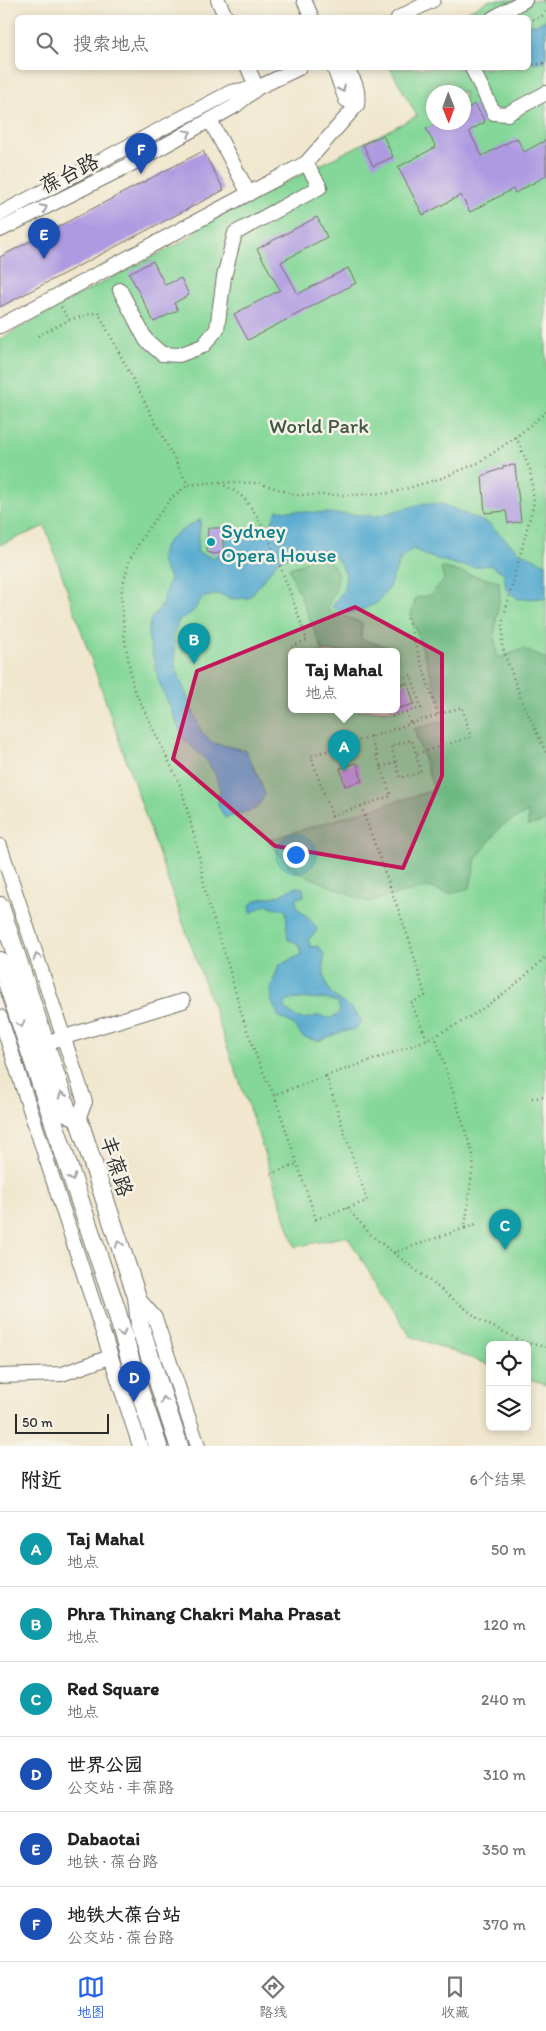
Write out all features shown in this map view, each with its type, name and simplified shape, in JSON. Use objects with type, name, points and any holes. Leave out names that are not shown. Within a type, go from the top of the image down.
[{"type":"main road","name":"丰葆路","points":[[0,906],[28,1048],[68,1113],[78,1118],[137,1297],[140,1326],[179,1446]]},
{"type":"main road","name":"丰葆路","points":[[0,961],[116,1309],[136,1380],[158,1446]]},
{"type":"street","points":[[218,0],[225,15]]},
{"type":"street","points":[[304,0],[311,15]]},
{"type":"street","points":[[404,15],[433,0]]},
{"type":"street","points":[[498,15],[525,0]]},
{"type":"street","points":[[249,70],[257,88]]},
{"type":"street","name":"葆台路","points":[[0,230],[134,162],[235,106],[257,88],[295,70]]},
{"type":"street","points":[[335,70],[346,100],[357,105]]},
{"type":"street","points":[[0,326],[306,163],[357,105],[358,92],[352,76],[346,70]]},
{"type":"street","points":[[473,70],[494,114],[507,114],[546,93]]},
{"type":"street","name":"葆台路","points":[[0,214],[231,92],[257,88]]},
{"type":"street","points":[[210,120],[249,194]]},
{"type":"street","points":[[120,290],[146,340],[162,354],[179,356],[203,346],[216,329],[224,277],[235,233],[320,187],[306,163]]},
{"type":"street","points":[[0,846],[85,1102],[78,1118]]},
{"type":"street","points":[[28,1048],[182,1001]]},
{"type":"street","points":[[0,1017],[28,1048],[110,1357],[140,1446]]},
{"type":"street","points":[[137,1297],[155,1318],[198,1446]]},
{"type":"street","points":[[0,1376],[62,1374],[110,1357]]},
{"type":"path","points":[[544,0],[546,4]]},
{"type":"path","points":[[531,19],[540,17],[546,12]]},
{"type":"path","points":[[531,65],[546,63]]},
{"type":"path","points":[[38,336],[69,320],[98,312],[188,485]]},
{"type":"path","points":[[326,1076],[367,1201],[316,1219],[274,1095],[260,1066],[243,1019],[227,960],[207,900],[198,850],[181,787],[133,687],[125,640],[121,594],[129,561],[145,533],[172,497],[188,485],[218,482],[258,484],[298,495],[391,493],[442,478],[480,462],[516,437],[546,412]]},
{"type":"path","points":[[516,437],[530,470],[534,502],[510,600],[503,620],[502,646],[521,699],[546,752]]},
{"type":"path","points":[[218,482],[241,495],[258,517],[281,570],[307,640],[290,646],[291,648]]},
{"type":"path","points":[[407,618],[438,714]]},
{"type":"path","points":[[388,713],[389,717],[421,708],[411,675],[400,679]]},
{"type":"path","points":[[370,736],[391,796],[332,816],[311,756],[370,736],[410,723],[462,707],[472,737],[416,754]]},
{"type":"path","points":[[406,712],[410,723]]},
{"type":"path","points":[[412,740],[422,772],[400,778],[396,762],[391,746],[412,740]]},
{"type":"path","points":[[381,767],[396,762]]},
{"type":"path","points":[[361,806],[410,942],[425,996],[411,1004],[427,1039]]},
{"type":"path","points":[[274,1095],[435,1036],[487,1006],[533,970],[546,956]]},
{"type":"path","points":[[435,1036],[474,1158],[465,1228]]},
{"type":"path","points":[[532,1098],[546,1096]]},
{"type":"path","points":[[271,1174],[297,1164]]},
{"type":"path","points":[[347,1208],[371,1236],[480,1320],[523,1342],[546,1347]]},
{"type":"path","points":[[394,1253],[476,1224]]},
{"type":"highlighted area","points":[[355,607],[442,654],[442,776],[403,868],[275,846],[173,759],[197,671]]},
{"type":"green space","name":"World Park","points":[[490,0],[546,0],[546,1385],[531,1380],[531,1341],[486,1341],[486,1364],[410,1336],[347,1236],[295,1247],[254,1122],[45,526],[0,545],[0,339],[107,280],[186,240],[205,223],[417,116],[391,70],[531,70],[531,15],[460,15]]},
{"type":"green space","points":[[314,554],[323,557],[331,563],[337,577],[334,592],[327,609],[362,623],[361,639],[392,648],[321,648],[289,568],[300,565]]},
{"type":"green space","points":[[441,567],[499,582],[500,595],[494,636],[498,658],[523,649],[546,659],[546,821],[528,826],[528,812],[501,826],[476,859],[470,888],[448,894],[428,887],[367,902],[291,869],[268,840],[434,790],[414,729],[446,720],[411,615],[416,598],[430,595],[444,580]]},
{"type":"water","points":[[546,20],[546,61],[532,63],[531,24],[537,24]]},
{"type":"water","points":[[425,503],[442,504],[489,524],[518,551],[546,564],[546,598],[518,599],[506,589],[504,573],[490,565],[474,567],[458,565],[427,556],[413,549],[401,558],[388,589],[377,603],[347,614],[332,607],[344,590],[346,574],[338,560],[326,550],[310,549],[279,560],[249,598],[232,599],[218,594],[202,598],[193,612],[179,620],[173,635],[176,669],[201,731],[213,743],[245,750],[260,780],[265,795],[256,809],[225,818],[218,805],[220,789],[215,774],[207,761],[184,739],[159,682],[148,636],[150,620],[161,607],[170,578],[162,564],[163,548],[173,536],[201,519],[197,552],[213,558],[226,548],[226,533],[242,537],[258,533],[271,525],[277,510],[377,516]]},
{"type":"water","points":[[295,887],[303,888],[304,896],[296,899],[297,907],[315,925],[317,931],[308,940],[311,947],[318,946],[324,954],[324,976],[330,991],[359,1017],[361,1022],[356,1029],[341,1032],[318,1041],[303,1037],[293,1024],[279,1017],[272,1003],[271,988],[279,965],[301,955],[300,946],[288,940],[286,910],[265,905],[251,913],[250,905],[256,900],[281,895]],"holes":[[[312,998],[334,1001],[338,1003],[340,1012],[330,1018],[320,1015],[301,1018],[284,1008],[287,1000]]]},
{"type":"building","points":[[475,104],[485,122],[471,130],[471,106]]},
{"type":"building","points":[[427,130],[471,130],[469,131],[482,156],[517,138],[524,152],[546,140],[546,176],[515,193],[513,189],[470,212],[461,195],[423,215],[398,167],[436,147]]},
{"type":"building","points":[[383,135],[393,157],[373,166],[363,144]]},
{"type":"building","points":[[203,151],[224,190],[0,307],[0,257]]},
{"type":"building","points":[[317,217],[327,237],[281,262],[298,294],[348,268],[356,283],[248,340],[234,314],[280,290],[257,249]]},
{"type":"building","points":[[153,261],[165,285],[181,278],[189,295],[174,303],[178,310],[154,322],[129,273]]},
{"type":"building","points":[[515,465],[521,522],[508,523],[506,511],[485,513],[482,476],[503,468],[503,466]]},
{"type":"building","points":[[208,528],[223,528],[223,551],[220,553],[213,554],[207,552]]},
{"type":"building","points":[[408,683],[414,704],[400,708],[400,685]]},
{"type":"building","points":[[357,763],[362,781],[345,786],[340,768]]},
{"type":"place","name":"地铁大葆台站","points":[[141,174]]},
{"type":"place","name":"Dabaotai","points":[[44,259]]},
{"type":"place","name":"Sydney Opera House","points":[[211,542]]},
{"type":"place","name":"Phra Thinang Chakri Maha Prasat","points":[[194,664]]},
{"type":"place","name":"Taj Mahal","points":[[344,771]]},
{"type":"place","name":"Red Square","points":[[505,1250]]},
{"type":"place","name":"世界公园","points":[[134,1402]]}]
